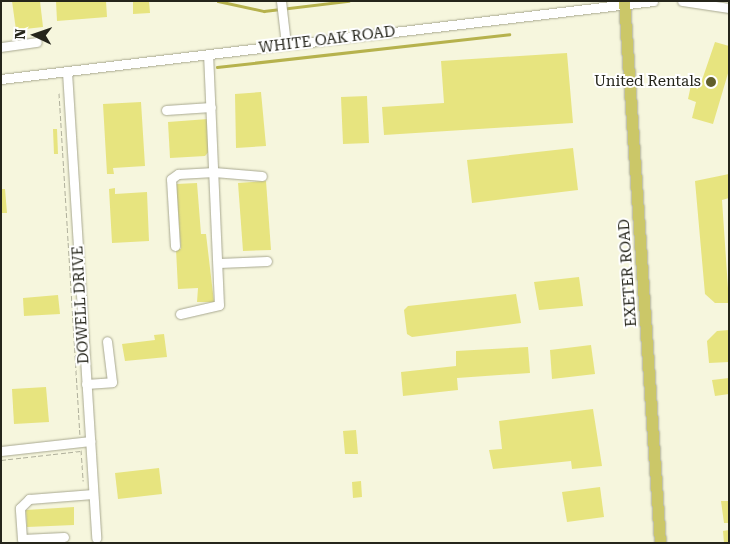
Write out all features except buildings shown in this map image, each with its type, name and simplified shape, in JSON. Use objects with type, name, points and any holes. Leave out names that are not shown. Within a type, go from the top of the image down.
[{"type":"main road","name":"EXETER ROAD","points":[[624,2],[660,543]]},
{"type":"street","points":[[280,1],[286,44]]},
{"type":"street","name":"WHITE OAK ROAD","points":[[1,79],[624,2],[653,1]]},
{"type":"street","points":[[682,1],[729,8]]},
{"type":"street","points":[[1,47],[37,42]]},
{"type":"street","points":[[180,314],[219,306],[219,263],[208,54]]},
{"type":"street","name":"DOWELL DRIVE","points":[[67,72],[86,384],[84,445],[93,494],[96,538]]},
{"type":"street","points":[[166,110],[211,107]]},
{"type":"street","points":[[175,246],[171,179],[178,174],[214,172],[262,176]]},
{"type":"street","points":[[219,263],[267,261]]},
{"type":"street","points":[[86,384],[112,382],[107,342]]},
{"type":"street","points":[[1,451],[84,445]]},
{"type":"street","points":[[64,537],[22,539],[20,508],[29,499],[93,494]]},
{"type":"path","points":[[59,92],[84,445],[83,481]]},
{"type":"path","points":[[1,460],[84,445]]},
{"type":"waterway","points":[[218,1],[264,11],[348,1]]},
{"type":"waterway","points":[[217,67],[509,34]]},
{"type":"place","name":"United Rentals","points":[[711,82]]}]
